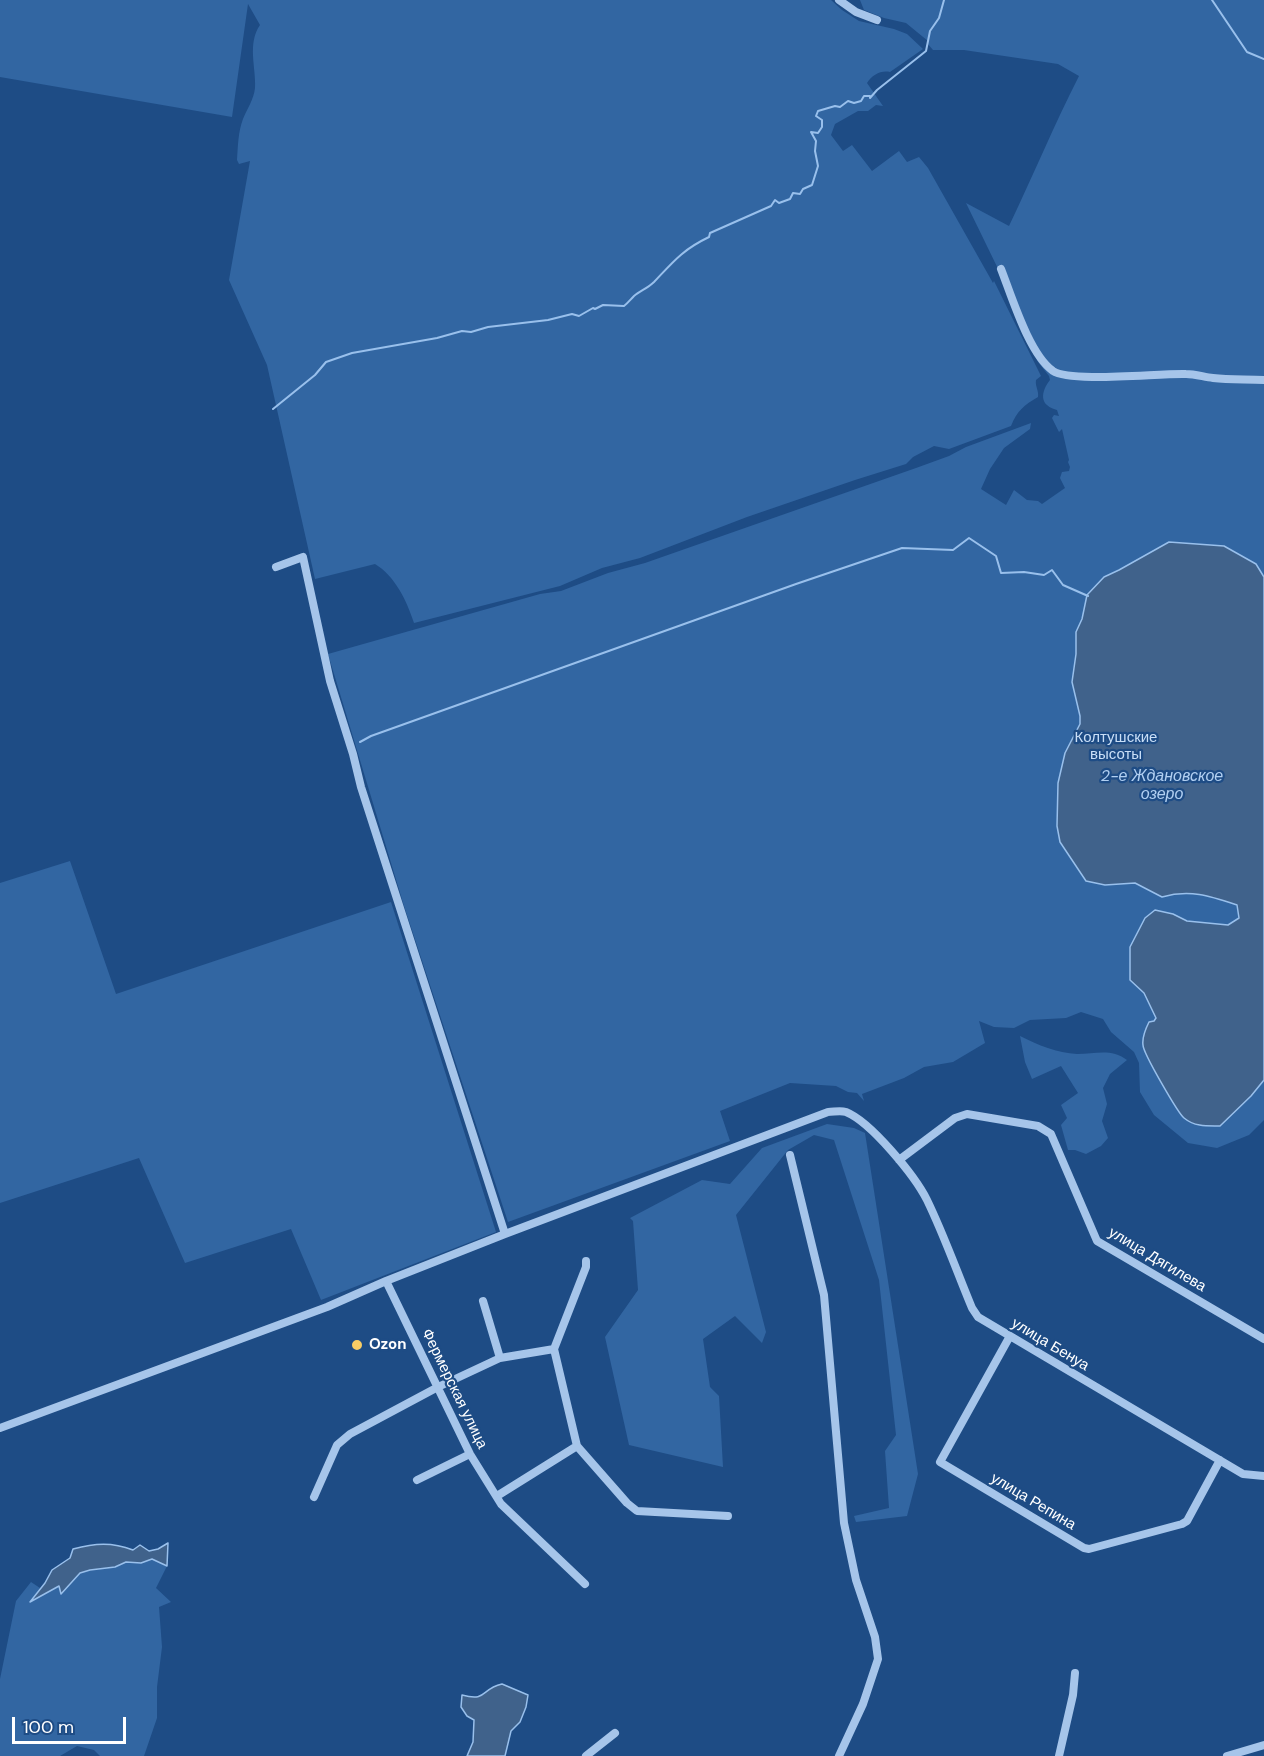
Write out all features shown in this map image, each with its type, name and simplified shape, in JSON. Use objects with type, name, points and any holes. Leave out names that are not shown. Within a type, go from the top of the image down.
[{"type":"street","points":[[838,0],[856,12],[877,20]]},
{"type":"street","points":[[1001,269],[1032,346],[1053,371],[1062,375],[1188,374],[1214,378],[1264,380]]},
{"type":"street","points":[[276,567],[303,557],[330,681],[361,787],[506,1234]]},
{"type":"street","name":"улица Бенуа","points":[[0,1428],[327,1307],[506,1234],[828,1112],[843,1111],[868,1126],[899,1160],[926,1198],[972,1308],[978,1317],[1243,1474],[1264,1476]]},
{"type":"street","name":"улица Дягилева","points":[[899,1160],[955,1118],[967,1114],[1038,1126],[1050,1134],[1097,1241],[1264,1339]]},
{"type":"street","points":[[790,1155],[824,1295],[844,1523],[856,1580],[875,1637],[878,1659],[863,1704],[839,1756]]},
{"type":"street","points":[[586,1261],[586,1267],[554,1349],[577,1446],[627,1503],[637,1511],[728,1516]]},
{"type":"street","name":"Фермерская улица","points":[[386,1281],[470,1454],[501,1504],[585,1584]]},
{"type":"street","points":[[483,1301],[500,1358]]},
{"type":"street","name":"улица Репина","points":[[1010,1336],[940,1462],[1084,1548],[1089,1549],[1187,1521],[1220,1460]]},
{"type":"street","points":[[315,1497],[337,1445],[343,1438],[438,1387],[500,1358],[554,1349]]},
{"type":"street","points":[[497,1496],[577,1446]]},
{"type":"street","points":[[417,1480],[470,1454]]},
{"type":"street","points":[[1059,1756],[1073,1695],[1075,1673]]},
{"type":"street","points":[[585,1756],[615,1733]]},
{"type":"street","points":[[1227,1756],[1264,1745]]},
{"type":"green space","points":[[0,0],[831,0],[859,21],[907,34],[923,49],[890,72],[880,72],[874,75],[867,83],[883,106],[876,105],[868,111],[858,111],[835,124],[831,135],[843,151],[852,145],[872,171],[899,151],[907,162],[919,157],[928,168],[993,283],[994,281],[1041,376],[1036,380],[1038,397],[1022,409],[1011,426],[949,449],[934,446],[913,457],[906,464],[747,517],[640,558],[602,568],[560,586],[414,623],[408,606],[394,582],[375,564],[315,579],[267,365],[229,280],[250,161],[239,164],[237,160],[238,139],[254,92],[253,48],[260,25],[248,4],[232,117],[0,77]]},
{"type":"green space","name":"Колтушские высоты","points":[[860,0],[1264,0],[1264,1120],[1249,1135],[1217,1148],[1188,1143],[1154,1115],[1140,1092],[1139,1063],[1134,1052],[1111,1032],[1103,1019],[1081,1012],[1066,1018],[1030,1020],[1014,1028],[994,1027],[979,1021],[985,1043],[953,1062],[924,1067],[904,1078],[862,1094],[864,1101],[857,1093],[848,1092],[836,1086],[790,1083],[720,1111],[730,1141],[508,1222],[404,906],[328,654],[540,594],[561,591],[916,468],[1031,423],[1030,429],[1004,448],[990,469],[981,489],[1006,505],[1014,490],[1027,500],[1038,501],[1042,504],[1065,488],[1060,478],[1062,472],[1069,471],[1069,460],[1062,429],[1059,432],[1052,418],[1054,415],[1059,416],[1057,410],[1048,406],[1043,399],[1050,380],[1049,376],[1038,362],[1004,281],[966,203],[1009,226],[1079,76],[1058,64],[964,50],[933,50],[927,43],[928,41],[906,23],[864,10]]},
{"type":"green space","points":[[70,861],[116,994],[391,902],[496,1232],[321,1300],[291,1229],[185,1263],[139,1158],[0,1203],[0,883]]},
{"type":"green space","points":[[1020,1036],[1062,1052],[1077,1054],[1103,1052],[1121,1056],[1127,1060],[1110,1074],[1103,1088],[1107,1104],[1102,1121],[1108,1138],[1101,1146],[1086,1154],[1068,1150],[1061,1125],[1067,1118],[1061,1105],[1078,1093],[1061,1066],[1032,1079],[1025,1062]]},
{"type":"green space","points":[[827,1124],[854,1128],[865,1133],[918,1474],[907,1516],[856,1522],[854,1516],[889,1508],[885,1451],[896,1435],[879,1280],[834,1140],[814,1135],[788,1150],[736,1215],[766,1332],[762,1343],[735,1316],[703,1339],[710,1387],[719,1396],[723,1467],[629,1445],[605,1337],[638,1290],[633,1221],[630,1218],[702,1180],[730,1184],[762,1148]]},
{"type":"green space","points":[[152,1559],[167,1566],[156,1588],[171,1602],[159,1607],[162,1647],[157,1687],[157,1718],[144,1756],[100,1756],[94,1750],[77,1746],[60,1756],[0,1756],[0,1679],[16,1601],[31,1582],[40,1588],[32,1601],[59,1586],[61,1593],[80,1573],[115,1567],[126,1562],[141,1563]]},
{"type":"water","name":"2-е Ждановское озеро","points":[[1169,542],[1224,546],[1256,564],[1264,577],[1264,1080],[1220,1126],[1197,1124],[1184,1118],[1168,1095],[1149,1059],[1143,1039],[1149,1022],[1156,1018],[1144,993],[1130,980],[1130,947],[1145,918],[1155,910],[1173,914],[1187,921],[1228,925],[1239,918],[1237,905],[1209,896],[1191,894],[1162,897],[1135,883],[1105,885],[1086,881],[1060,842],[1057,826],[1058,783],[1065,753],[1080,724],[1072,682],[1076,632],[1082,619],[1087,595],[1104,577]]},
{"type":"water","points":[[168,1543],[167,1566],[152,1559],[141,1563],[126,1562],[115,1567],[90,1570],[80,1573],[61,1594],[59,1586],[30,1602],[52,1570],[70,1558],[73,1549],[103,1544],[133,1550],[140,1545],[149,1551]]},
{"type":"water","points":[[502,1684],[528,1695],[520,1722],[511,1731],[505,1756],[467,1756],[473,1742],[474,1720],[467,1716],[461,1707],[462,1695],[480,1696]]},
{"type":"waterway","points":[[273,409],[315,375],[326,362],[352,353],[437,338],[462,331],[471,332],[488,327],[548,320],[572,314],[579,316],[603,305],[624,306],[652,284],[685,252],[709,237],[710,233],[771,206],[775,200],[779,203],[790,199],[793,193],[800,194],[803,189],[812,185],[818,166],[816,141],[811,132],[818,133],[822,127],[822,120],[816,116],[818,111],[835,106],[840,107],[848,101],[854,103],[861,101],[864,96],[870,96],[870,98],[926,51],[930,31],[939,18],[944,0]]},
{"type":"waterway","points":[[1212,0],[1247,52],[1264,59]]},
{"type":"waterway","points":[[360,742],[371,736],[902,548],[953,550],[969,538],[996,556],[1001,573],[1024,572],[1044,575],[1052,570],[1063,585],[1088,596]]},
{"type":"place","name":"Ozon","points":[[357,1345]]}]
